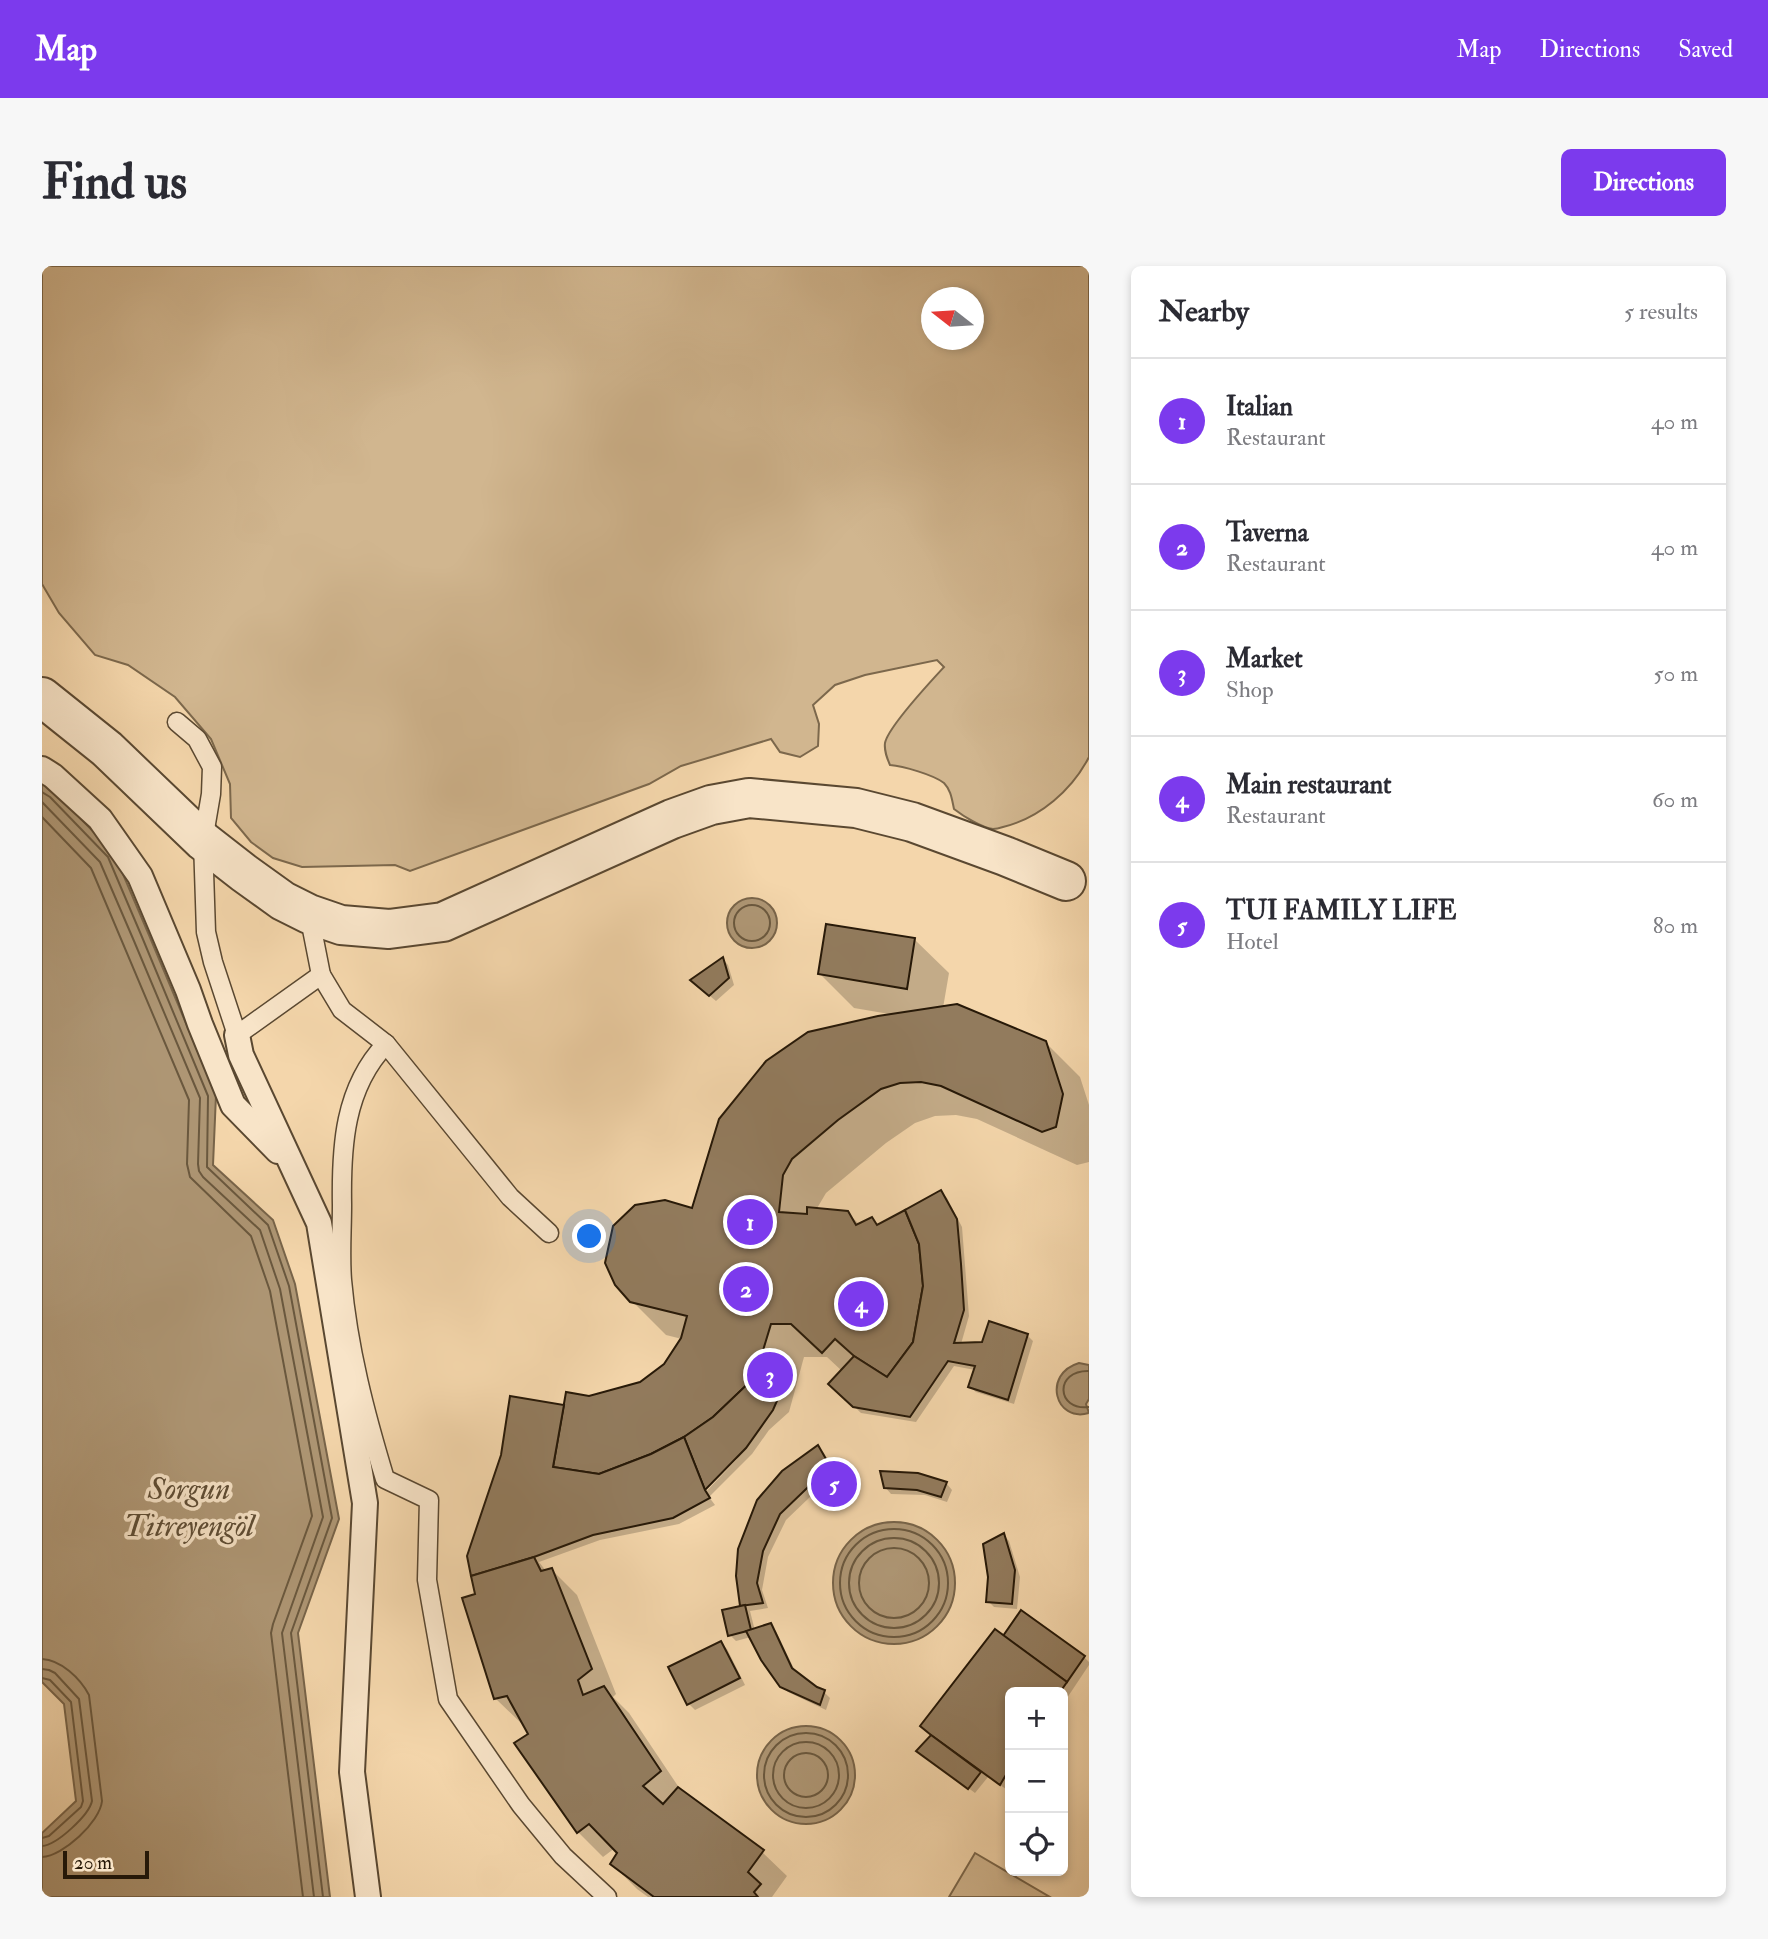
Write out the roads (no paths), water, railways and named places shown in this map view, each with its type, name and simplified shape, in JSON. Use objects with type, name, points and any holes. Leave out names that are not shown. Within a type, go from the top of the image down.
[{"type":"street","points":[[42,697],[107,749],[203,841],[283,901],[341,925],[389,929],[443,922],[672,819],[711,805],[749,798],[856,808],[912,822],[1066,881]]},
{"type":"street","points":[[42,769],[100,819],[140,876],[233,1105],[293,1166]]},
{"type":"street","points":[[237,1035],[241,1055],[319,1223],[365,1503],[352,1772],[368,1897]]},
{"type":"lane","points":[[177,722],[197,740],[212,766],[211,794],[203,841],[206,932],[237,1035],[321,975]]},
{"type":"lane","points":[[309,914],[321,975],[342,1010],[386,1044],[510,1197],[550,1233]]},
{"type":"lane","points":[[386,1044],[372,1058],[353,1096],[341,1158],[342,1278],[348,1333],[363,1406],[385,1479],[429,1500],[427,1580],[448,1699],[522,1805],[564,1856],[607,1897]]},
{"type":"water","name":"Sorgun Titreyengöl","points":[[42,783],[54,791],[114,853],[216,1095],[213,1165],[273,1220],[295,1284],[339,1519],[298,1633],[330,1897],[42,1897],[42,1833],[76,1801],[64,1704],[42,1682]]},
{"type":"water","points":[[752,898],[770,905],[777,923],[770,941],[752,948],[734,941],[727,923],[734,905]]},
{"type":"water","points":[[1079,1363],[1089,1365],[1089,1399],[1086,1404],[1089,1413],[1077,1414],[1068,1411],[1061,1404],[1057,1396],[1057,1386],[1067,1369]]},
{"type":"water","points":[[894,1522],[917,1527],[937,1540],[950,1560],[955,1583],[950,1606],[937,1626],[917,1639],[894,1644],[871,1639],[851,1626],[838,1606],[833,1583],[838,1560],[851,1540],[871,1527]]},
{"type":"water","points":[[806,1726],[825,1730],[840,1741],[851,1756],[855,1775],[851,1794],[840,1809],[825,1820],[806,1824],[787,1820],[772,1809],[761,1794],[757,1775],[761,1756],[772,1741],[787,1730]]},
{"type":"place","name":"Italian","points":[[750,1222]]},
{"type":"place","name":"Taverna","points":[[746,1289]]},
{"type":"place","name":"Main restaurant","points":[[861,1304]]},
{"type":"place","name":"Market","points":[[770,1375]]},
{"type":"place","name":"TUI FAMILY LIFE","points":[[834,1484]]}]
